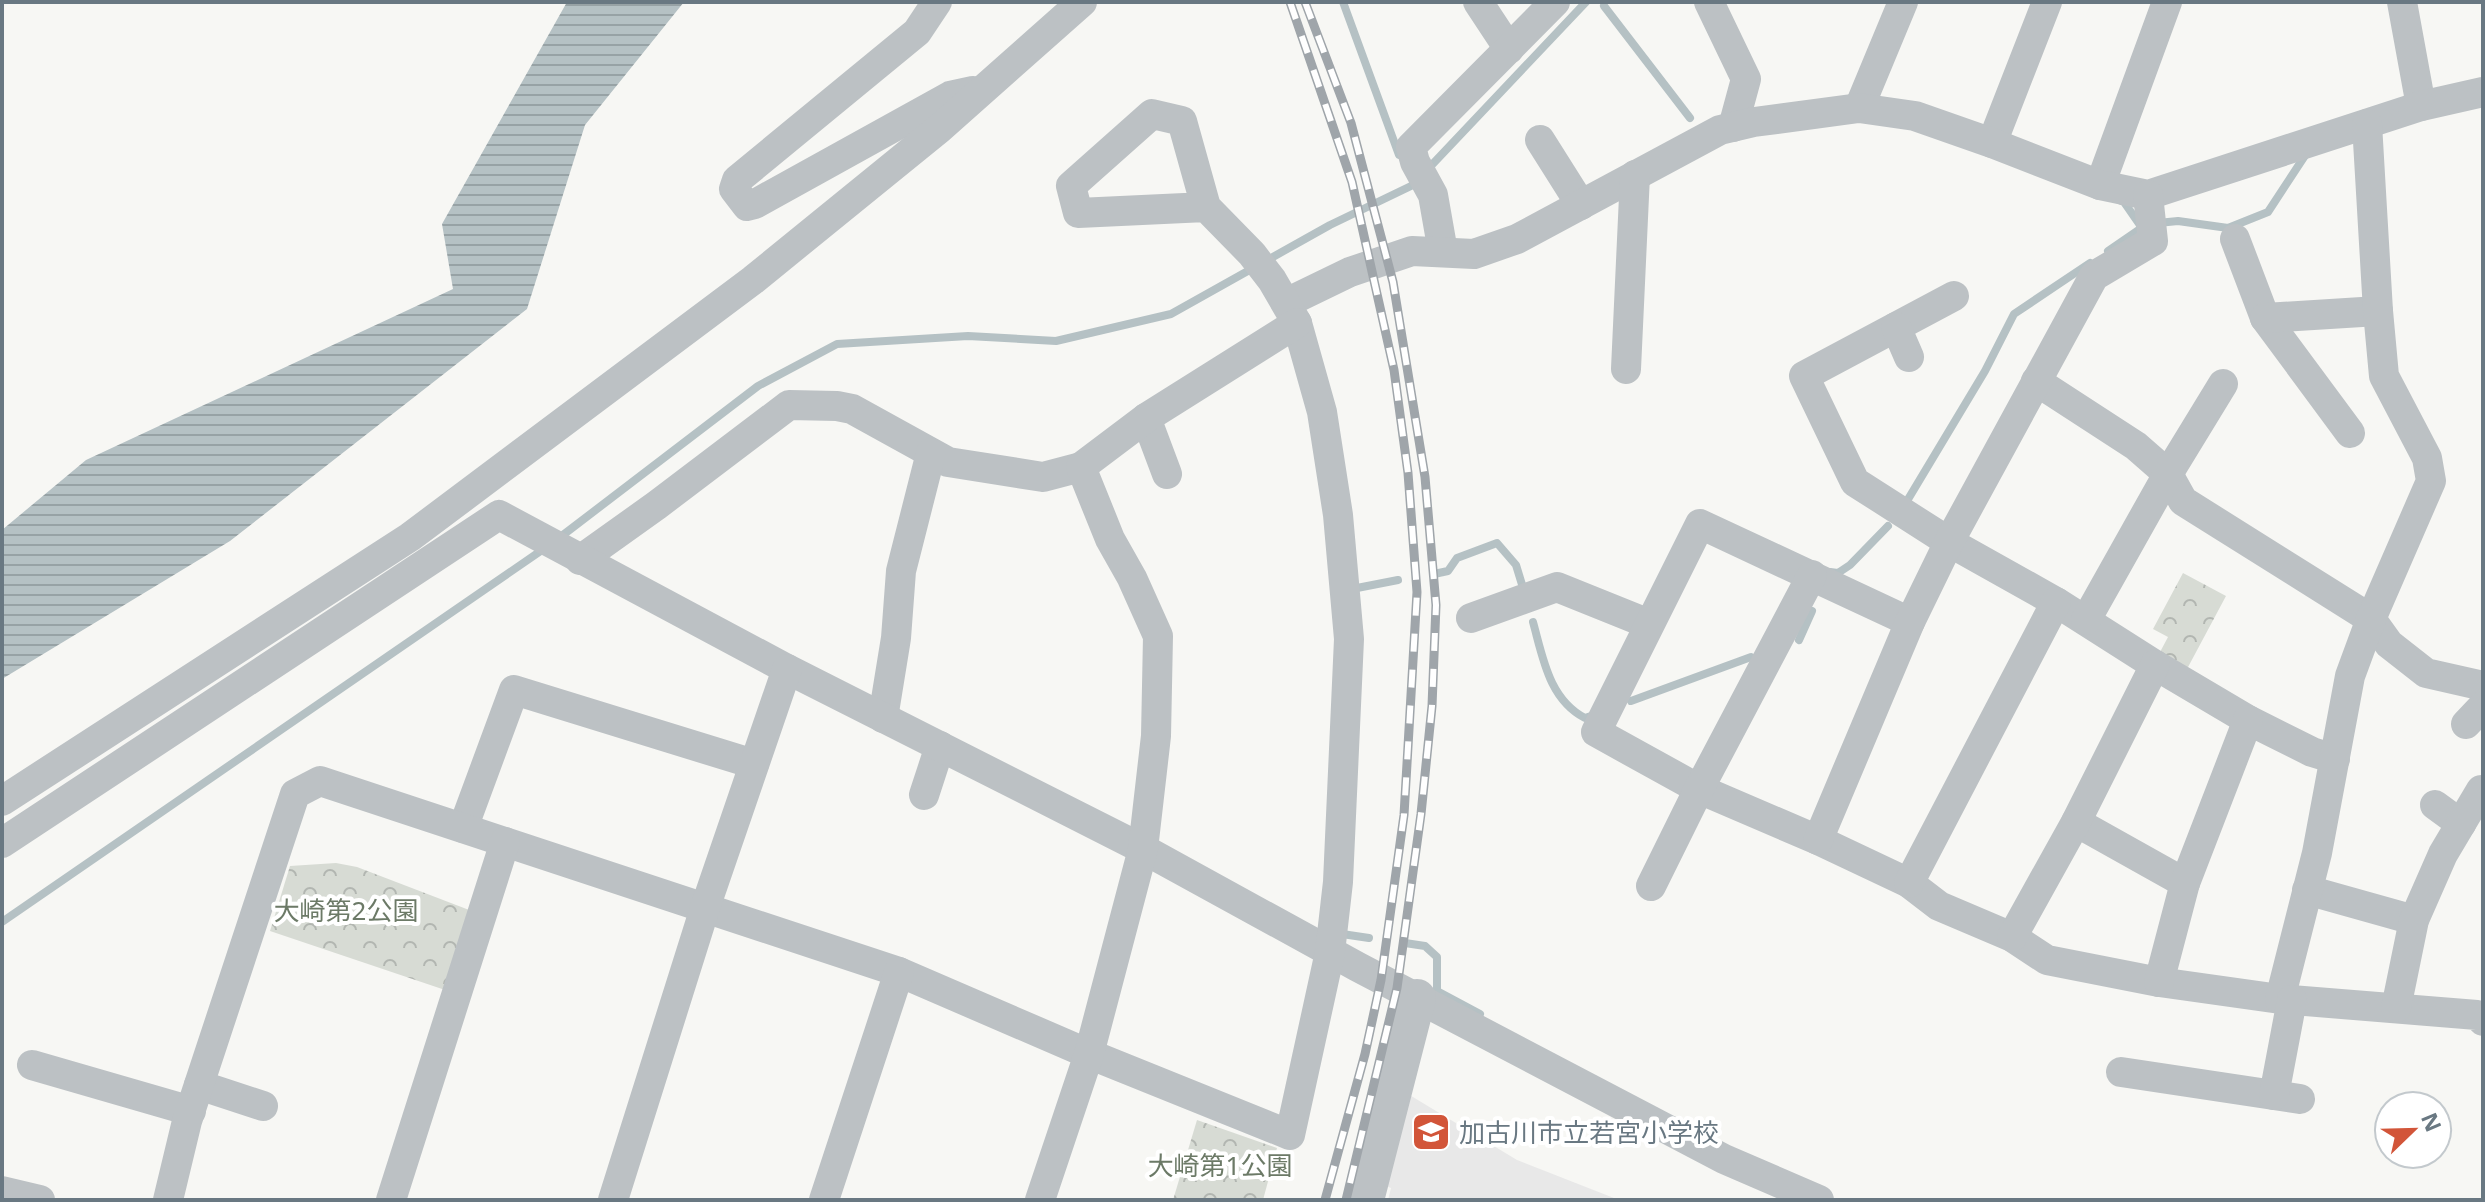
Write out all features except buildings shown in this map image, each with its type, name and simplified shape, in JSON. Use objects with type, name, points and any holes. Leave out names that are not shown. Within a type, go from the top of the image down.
[{"type":"street","points":[[937,2],[917,32],[737,180],[734,189],[747,206],[755,204],[950,96],[984,89]]},
{"type":"street","points":[[2,801],[410,537],[753,280],[940,128],[1082,2]]},
{"type":"street","points":[[1478,2],[1509,49]]},
{"type":"street","points":[[1443,252],[1433,195],[1415,162],[1411,147],[1555,2]]},
{"type":"street","points":[[1859,108],[1903,2]]},
{"type":"street","points":[[1992,143],[2047,2]]},
{"type":"street","points":[[2100,185],[2167,2]]},
{"type":"street","points":[[2402,2],[2421,106]]},
{"type":"street","points":[[1698,6],[1746,79],[1733,127]]},
{"type":"street","points":[[580,560],[789,405],[852,409],[948,462],[1043,477],[1081,467],[1146,418],[1285,302],[1350,272],[1412,251],[1474,254],[1517,239],[1720,130],[1754,122],[1859,108],[1915,116],[2100,185],[2148,195],[2368,135],[2421,106],[2483,92]]},
{"type":"street","points":[[168,1200],[195,1098],[295,794],[320,781],[899,972],[1089,1054],[1290,1135],[1330,952],[1338,882],[1349,639],[1338,515],[1322,412],[1285,302],[1252,254],[1206,207],[1182,121],[1152,114],[1071,186],[1078,213],[1206,207]]},
{"type":"street","points":[[2121,1072],[2192,1070],[2287,1097],[2286,1000],[2350,676],[2371,619],[2431,481],[2427,458],[2384,376],[2368,135]]},
{"type":"street","points":[[1540,140],[1581,205]]},
{"type":"street","points":[[1626,369],[1616,312],[1635,175]]},
{"type":"street","points":[[1818,840],[1910,622],[1949,542],[2094,276],[2153,241],[2148,195]]},
{"type":"street","points":[[2235,239],[2265,318],[2350,433]]},
{"type":"street","points":[[1954,296],[1804,376],[1855,482],[1949,542],[2056,602],[2248,720],[2312,752],[2335,759]]},
{"type":"street","points":[[2265,318],[2378,311]]},
{"type":"street","points":[[1896,327],[1909,357]]},
{"type":"street","points":[[2036,381],[2136,446],[2168,474],[2183,501],[2371,619],[2389,644],[2426,673],[2483,686]]},
{"type":"street","points":[[2086,620],[2223,384]]},
{"type":"street","points":[[1146,418],[1167,474]]},
{"type":"street","points":[[883,718],[896,638],[901,571],[931,453]]},
{"type":"street","points":[[1040,1200],[1089,1054],[1143,849],[1156,736],[1158,636],[1132,578],[1110,539],[1081,467]]},
{"type":"street","points":[[2,843],[499,515],[787,669],[1143,849],[1330,952],[1724,1159],[1819,1200]]},
{"type":"street","points":[[1910,622],[1700,524],[1596,732],[1699,789],[1909,883],[1939,906],[2012,937],[2047,960],[2159,982],[2286,1000],[2477,1015],[2483,1021]]},
{"type":"street","points":[[1651,886],[1812,575]]},
{"type":"street","points":[[1471,618],[1557,587],[1649,624]]},
{"type":"street","points":[[1909,883],[2056,602]]},
{"type":"street","points":[[2012,937],[2076,822],[2155,665]]},
{"type":"street","points":[[613,1200],[705,908],[787,669]]},
{"type":"street","points":[[463,828],[514,690],[754,764]]},
{"type":"street","points":[[2159,982],[2185,883],[2248,720]]},
{"type":"street","points":[[924,795],[940,746]]},
{"type":"street","points":[[2396,1008],[2414,920],[2443,854],[2481,790]]},
{"type":"street","points":[[2435,805],[2461,824]]},
{"type":"street","points":[[2076,822],[2185,883]]},
{"type":"street","points":[[391,1200],[505,842]]},
{"type":"street","points":[[2307,890],[2414,920]]},
{"type":"street","points":[[824,1200],[899,972]]},
{"type":"street","points":[[1365,1200],[1417,998]]},
{"type":"street","points":[[32,1065],[195,1098],[263,1106]]},
{"type":"street","points":[[2,1191],[40,1200]]},
{"type":"shaded area","points":[[567,2],[684,2],[585,125],[527,309],[230,541],[2,679],[2,530],[86,460],[453,289],[442,224]]},
{"type":"shaded area","name":"加古川市立若宮小学校","points":[[1403,1091],[1517,1160],[1619,1200],[1388,1200],[1391,1188],[1379,1183]]},
{"type":"green space","points":[[2183,573],[2226,596],[2187,669],[2159,654],[2168,637],[2153,629]]},
{"type":"green space","name":"大崎第2公園","points":[[336,863],[357,867],[477,913],[451,992],[270,931],[290,866]]},
{"type":"green space","name":"大崎第1公園","points":[[1197,1120],[1277,1148],[1263,1200],[1173,1200]]},
{"type":"waterway","points":[[1343,2],[1399,155]]},
{"type":"waterway","points":[[1427,170],[1586,2]]},
{"type":"waterway","points":[[1604,6],[1690,118]]},
{"type":"waterway","points":[[2158,223],[2178,221],[2228,228],[2268,212],[2306,154]]},
{"type":"waterway","points":[[559,538],[758,386],[837,344],[968,336],[1056,341],[1171,314],[1417,180]]},
{"type":"waterway","points":[[2119,200],[2124,202],[2142,228]]},
{"type":"waterway","points":[[2108,251],[2140,229]]},
{"type":"waterway","points":[[1907,501],[1985,371],[2014,314],[2090,263]]},
{"type":"waterway","points":[[1830,572],[1838,573],[1850,565],[1888,526]]},
{"type":"waterway","points":[[1434,574],[1448,571],[1457,558],[1497,543],[1516,565],[1524,591]]},
{"type":"waterway","points":[[2,922],[545,548]]},
{"type":"waterway","points":[[1357,588],[1398,580]]},
{"type":"waterway","points":[[1799,640],[1812,611]]},
{"type":"waterway","points":[[1533,622],[1555,689],[1573,710],[1585,718],[1594,715]]},
{"type":"waterway","points":[[1631,701],[1751,657]]},
{"type":"waterway","points":[[1342,934],[1369,938]]},
{"type":"waterway","points":[[1405,943],[1425,946],[1437,957],[1437,991],[1480,1014]]},
{"type":"railway","points":[[1290,2],[1352,182],[1394,370],[1408,473],[1417,592],[1404,815],[1381,980],[1365,1054],[1325,1200]]},
{"type":"railway","points":[[1305,2],[1351,123],[1393,282],[1425,477],[1436,605],[1432,706],[1397,988],[1346,1200]]},
{"type":"place","name":"加古川市立若宮小学校","points":[[1431,1132]]}]
